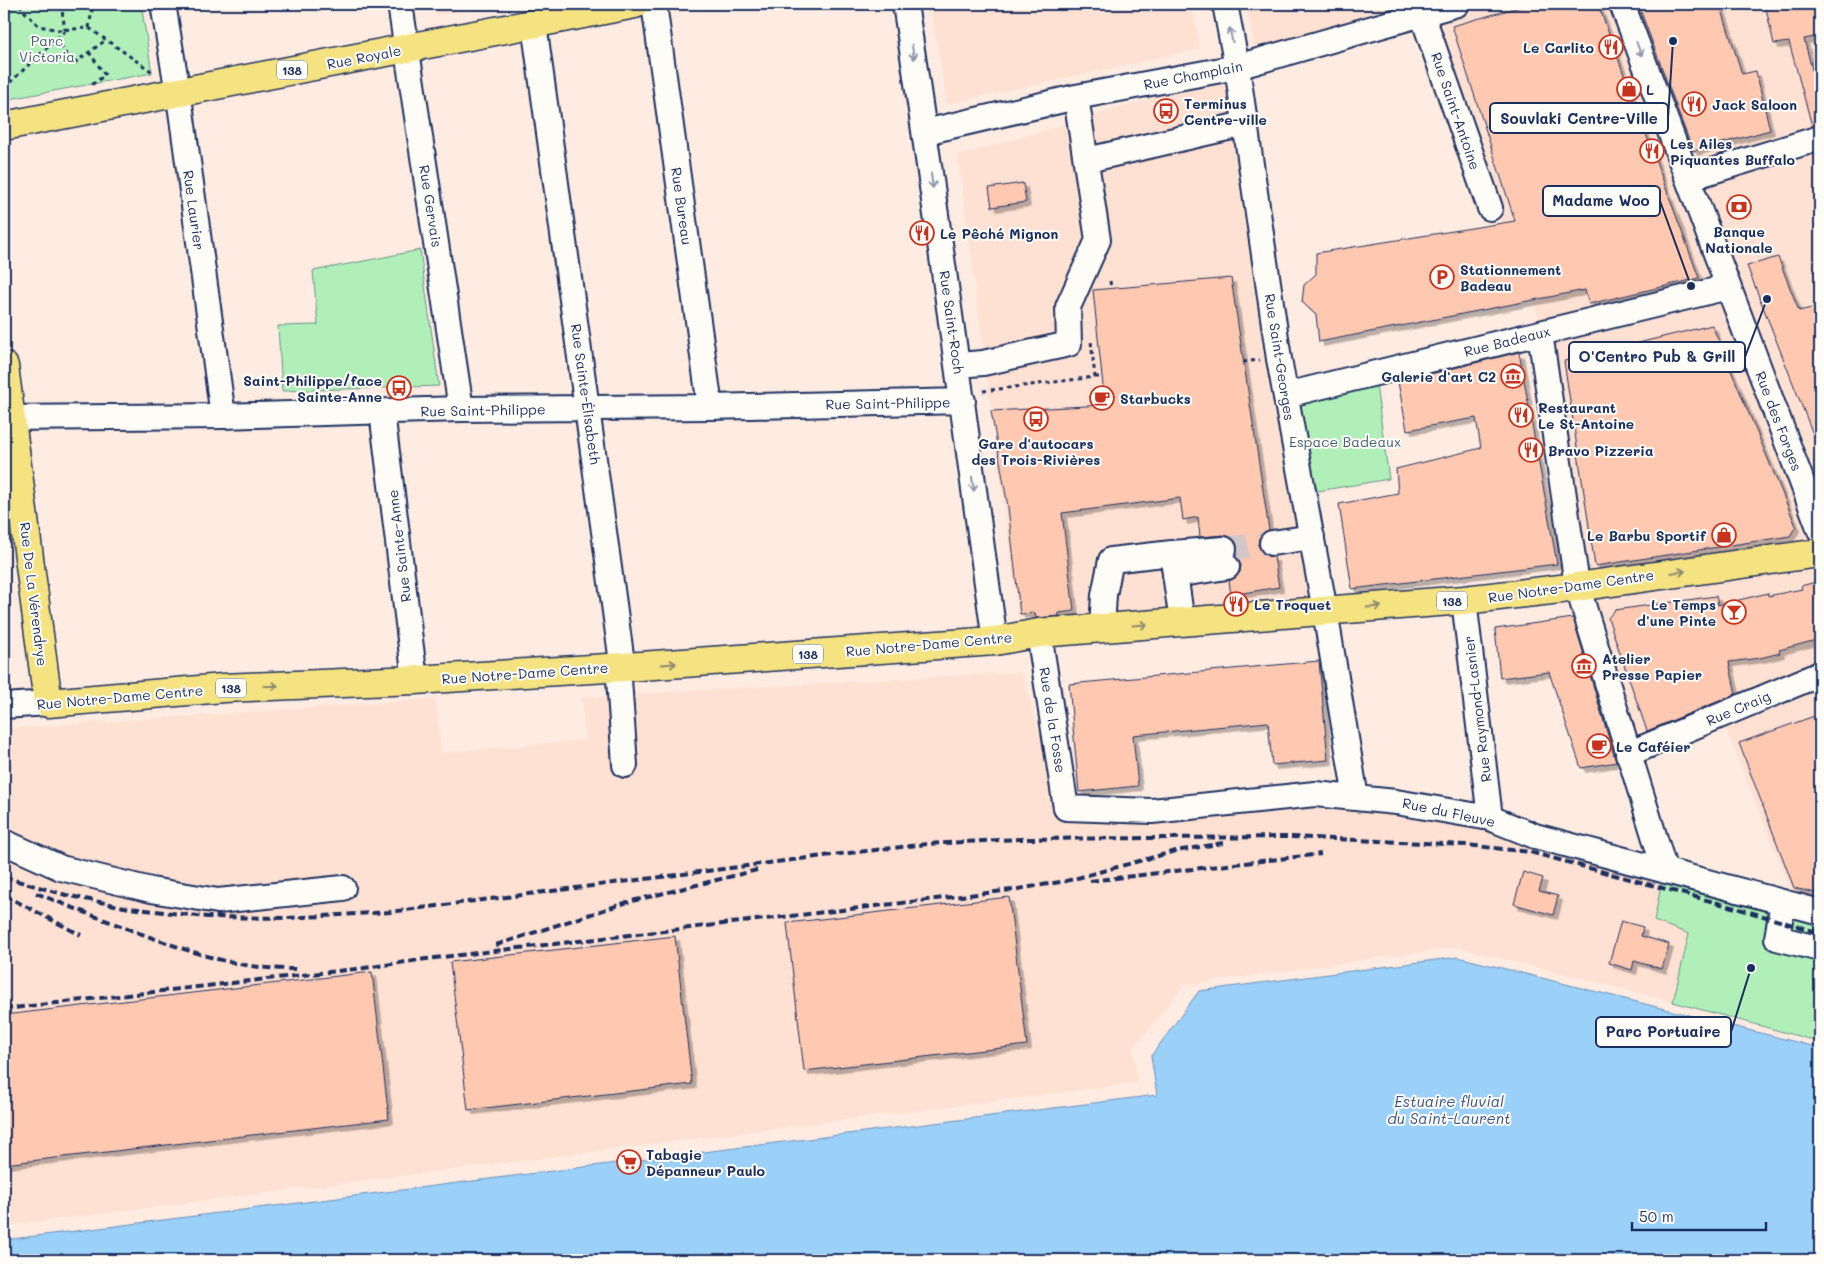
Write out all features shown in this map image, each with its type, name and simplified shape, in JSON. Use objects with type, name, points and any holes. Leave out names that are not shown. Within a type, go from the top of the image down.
[{"type":"main road","name":"Rue Royale","points":[[4,126],[168,83],[407,49],[635,4]]},
{"type":"main road","name":"Rue De La Vérendrye","points":[[4,366],[8,418],[48,703]]},
{"type":"main road","name":"Rue Notre-Dame Centre","points":[[48,703],[223,688],[415,680],[996,641],[1039,633],[1464,600],[1820,552]]},
{"type":"street","name":"Rue Laurier","points":[[163,4],[168,83],[223,416]]},
{"type":"street","name":"Rue Gervais","points":[[400,4],[461,409]]},
{"type":"street","name":"Rue Bureau","points":[[654,4],[710,407]]},
{"type":"street","name":"Rue Saint-Roch","points":[[905,4],[958,365],[973,396],[965,430],[996,641]]},
{"type":"street","name":"Rue Saint-Georges","points":[[1225,4],[1237,67],[1286,395],[1356,798]]},
{"type":"street","name":"Rue Champlain","points":[[925,132],[1076,97],[1237,67],[1458,4]]},
{"type":"street","name":"Rue des Forges","points":[[1622,4],[1820,530]]},
{"type":"street","name":"Rue Saint-Antoine","points":[[1422,14],[1490,208]]},
{"type":"street","name":"Rue Sainte-Élisabeth","points":[[534,24],[621,655],[619,680],[625,765]]},
{"type":"street","points":[[958,365],[983,363],[1069,344],[1068,306],[1098,240],[1076,97]]},
{"type":"street","points":[[1087,160],[1245,124]]},
{"type":"street","points":[[1687,177],[1696,178],[1702,174],[1820,138]]},
{"type":"street","name":"Rue Badeaux","points":[[1286,395],[1716,290],[1719,287],[1728,287]]},
{"type":"street","points":[[1540,333],[1577,585],[1665,871]]},
{"type":"street","name":"Rue Saint-Philippe","points":[[8,418],[223,416],[461,409],[710,407],[973,396]]},
{"type":"street","name":"Rue Sainte-Anne","points":[[382,412],[415,680]]},
{"type":"street","points":[[1272,543],[1312,537]]},
{"type":"street","points":[[1102,628],[1104,595],[1111,560],[1174,564],[1225,558]]},
{"type":"street","points":[[1174,564],[1182,622]]},
{"type":"street","name":"Rue Raymond-Lasnier","points":[[1464,600],[1490,818]]},
{"type":"street","name":"Rue de la Fosse","points":[[1039,633],[1066,808]]},
{"type":"street","name":"Rue Craig","points":[[1628,754],[1820,674]]},
{"type":"street","name":"Rue Notre-Dame Centre","points":[[4,706],[48,703]]},
{"type":"street","name":"Rue du Fleuve","points":[[1066,808],[1152,811],[1315,794],[1396,802],[1490,818],[1535,836],[1820,912]]},
{"type":"street","points":[[4,842],[61,868],[151,890],[218,900],[343,888]]},
{"type":"street","points":[[1784,902],[1777,938],[1820,949]]},
{"type":"path","points":[[20,4],[22,9],[39,26],[59,30],[88,28],[168,83]]},
{"type":"path","points":[[61,4],[65,30]]},
{"type":"path","points":[[88,28],[93,4]]},
{"type":"path","points":[[4,88],[65,30]]},
{"type":"path","points":[[56,39],[73,64],[106,40]]},
{"type":"path","points":[[86,89],[105,75],[89,52]]},
{"type":"path","points":[[1110,281],[1111,288]]},
{"type":"path","points":[[1095,377],[1102,376]]},
{"type":"path","points":[[973,396],[995,390]]},
{"type":"shaded area","points":[[435,4],[496,4],[437,16]]},
{"type":"shaded area","points":[[930,4],[1192,4],[1200,49],[947,104]]},
{"type":"shaded area","points":[[1246,4],[1420,4],[1255,49]]},
{"type":"shaded area","points":[[1470,4],[1610,4],[1660,122],[1820,551],[1578,584],[1542,326],[1426,17]]},
{"type":"shaded area","points":[[1614,4],[1820,4],[1820,136],[1685,178]]},
{"type":"shaded area","points":[[1223,77],[1322,622],[1018,617],[958,156]]},
{"type":"shaded area","points":[[1820,138],[1820,522],[1687,181]]},
{"type":"shaded area","points":[[1820,555],[1820,673],[1630,764],[1578,586]]},
{"type":"shaded area","points":[[1022,672],[1064,821],[1310,802],[1485,826],[1663,876],[1689,934],[1673,1002],[1458,947],[1184,985],[1133,1049],[1137,1083],[4,1226],[4,729],[436,699],[441,753],[584,740],[582,697]]},
{"type":"shaded area","points":[[1820,675],[1820,909],[1796,903],[1723,722]]},
{"type":"green space","name":"Parc Victoria","points":[[4,4],[141,4],[152,73],[4,100]]},
{"type":"green space","points":[[420,250],[439,386],[282,391],[278,326],[318,325],[313,271]]},
{"type":"green space","name":"Espace Badeaux","points":[[1376,385],[1389,479],[1312,492],[1301,404]]},
{"type":"green space","points":[[1663,876],[1820,916],[1820,1042],[1673,1002],[1689,934],[1654,921]]},
{"type":"water","name":"Estuaire fluvial du Saint-Laurent","points":[[1458,957],[1820,1048],[1820,1260],[4,1260],[4,1240],[1157,1095],[1151,1056],[1199,991]]},
{"type":"building","points":[[1530,4],[1598,4],[1699,278],[1589,304],[1585,290],[1319,342],[1316,315],[1302,302],[1304,285],[1316,274],[1316,253],[1515,221],[1452,26]]},
{"type":"building","points":[[1638,4],[1720,4],[1742,74],[1756,71],[1770,130],[1693,151]]},
{"type":"building","points":[[1765,4],[1820,4],[1820,36],[1804,39],[1814,77],[1820,75],[1820,125],[1812,126],[1789,42],[1774,44]]},
{"type":"building","points":[[1023,183],[1026,202],[992,207],[989,188]]},
{"type":"building","points":[[1778,257],[1799,311],[1820,306],[1820,452],[1747,266]]},
{"type":"building","points":[[1231,278],[1269,530],[1264,532],[1259,538],[1258,545],[1267,556],[1274,557],[1279,587],[1231,595],[1229,581],[1240,572],[1241,565],[1235,556],[1238,548],[1236,542],[1230,537],[1223,535],[1200,537],[1198,517],[1183,520],[1180,498],[1062,513],[1074,611],[1059,613],[1059,616],[1036,618],[1035,613],[1020,614],[1008,507],[991,411],[1105,405],[1093,290]]},
{"type":"building","points":[[1712,325],[1796,526],[1790,536],[1595,566],[1564,361]]},
{"type":"building","points":[[1519,352],[1557,564],[1352,589],[1339,504],[1398,493],[1396,469],[1481,448],[1476,418],[1407,430],[1398,382]]},
{"type":"building","points":[[1812,583],[1818,584],[1820,589],[1820,639],[1779,650],[1780,653],[1729,662],[1736,694],[1647,731],[1608,618],[1615,610],[1716,596],[1718,605],[1768,593],[1768,596],[1802,589],[1801,586]]},
{"type":"building","points":[[1573,618],[1617,762],[1581,768],[1549,672],[1500,678],[1495,629]]},
{"type":"building","points":[[1319,661],[1328,760],[1272,765],[1268,722],[1133,735],[1138,786],[1079,792],[1069,684]]},
{"type":"building","points":[[1820,714],[1820,894],[1794,888],[1739,743]]},
{"type":"building","points":[[1523,872],[1543,878],[1539,891],[1558,896],[1553,915],[1514,904]]},
{"type":"building","points":[[1009,897],[1027,1045],[804,1071],[787,923]]},
{"type":"building","points":[[1621,921],[1643,927],[1641,936],[1669,944],[1662,969],[1634,961],[1632,970],[1609,963]]},
{"type":"building","points":[[675,936],[692,1084],[468,1110],[450,962]]},
{"type":"building","points":[[372,972],[389,1119],[4,1164],[4,1015]]},
{"type":"tunnel","points":[[1224,549],[1272,543]]},
{"type":"railway","points":[[4,877],[66,895],[129,908],[207,917],[288,918],[390,912],[927,844],[1019,839],[1291,837],[1467,845],[1530,852],[1820,933]]},
{"type":"railway","points":[[4,1009],[1012,890],[1066,881],[1176,851],[1223,843]]},
{"type":"railway","points":[[1090,881],[1321,854]]},
{"type":"railway","points":[[496,945],[628,902],[757,870]]},
{"type":"railway","points":[[36,893],[139,933],[217,959],[256,967],[298,969]]},
{"type":"railway","points":[[4,895],[81,935]]},
{"type":"place","name":"Souvlaki Centre-Ville","points":[[1673,41]]},
{"type":"place","name":"Le Carlito","points":[[1611,47]]},
{"type":"place","name":"L","points":[[1629,89]]},
{"type":"place","name":"Jack Saloon","points":[[1694,104]]},
{"type":"place","name":"Terminus Centre-ville","points":[[1166,111]]},
{"type":"place","name":"Les Ailes Piquantes Buffalo","points":[[1652,151]]},
{"type":"place","name":"Banque Nationale","points":[[1739,207]]},
{"type":"place","name":"Le Pêché Mignon","points":[[922,233]]},
{"type":"place","name":"Stationnement Badeau","points":[[1442,277]]},
{"type":"place","name":"Madame Woo","points":[[1691,286]]},
{"type":"place","name":"O'Centro Pub & Grill","points":[[1767,299]]},
{"type":"place","name":"Galerie d'art C2","points":[[1513,376]]},
{"type":"place","name":"Saint-Philippe/face Sainte-Anne","points":[[399,388]]},
{"type":"place","name":"Starbucks","points":[[1102,398]]},
{"type":"place","name":"Restaurant Le St-Antoine","points":[[1521,415]]},
{"type":"place","name":"Gare d'autocars des Trois-Rivières","points":[[1036,419]]},
{"type":"place","name":"Bravo Pizzeria","points":[[1531,450]]},
{"type":"place","name":"Le Barbu Sportif","points":[[1724,535]]},
{"type":"place","name":"Le Troquet","points":[[1236,604]]},
{"type":"place","name":"Le Temps d'une Pinte","points":[[1734,612]]},
{"type":"place","name":"Atelier Presse Papier","points":[[1584,666]]},
{"type":"place","name":"Le Caféier","points":[[1599,746]]},
{"type":"place","name":"Parc Portuaire","points":[[1751,968]]},
{"type":"place","name":"Tabagie Dépanneur Paulo","points":[[629,1162]]}]
